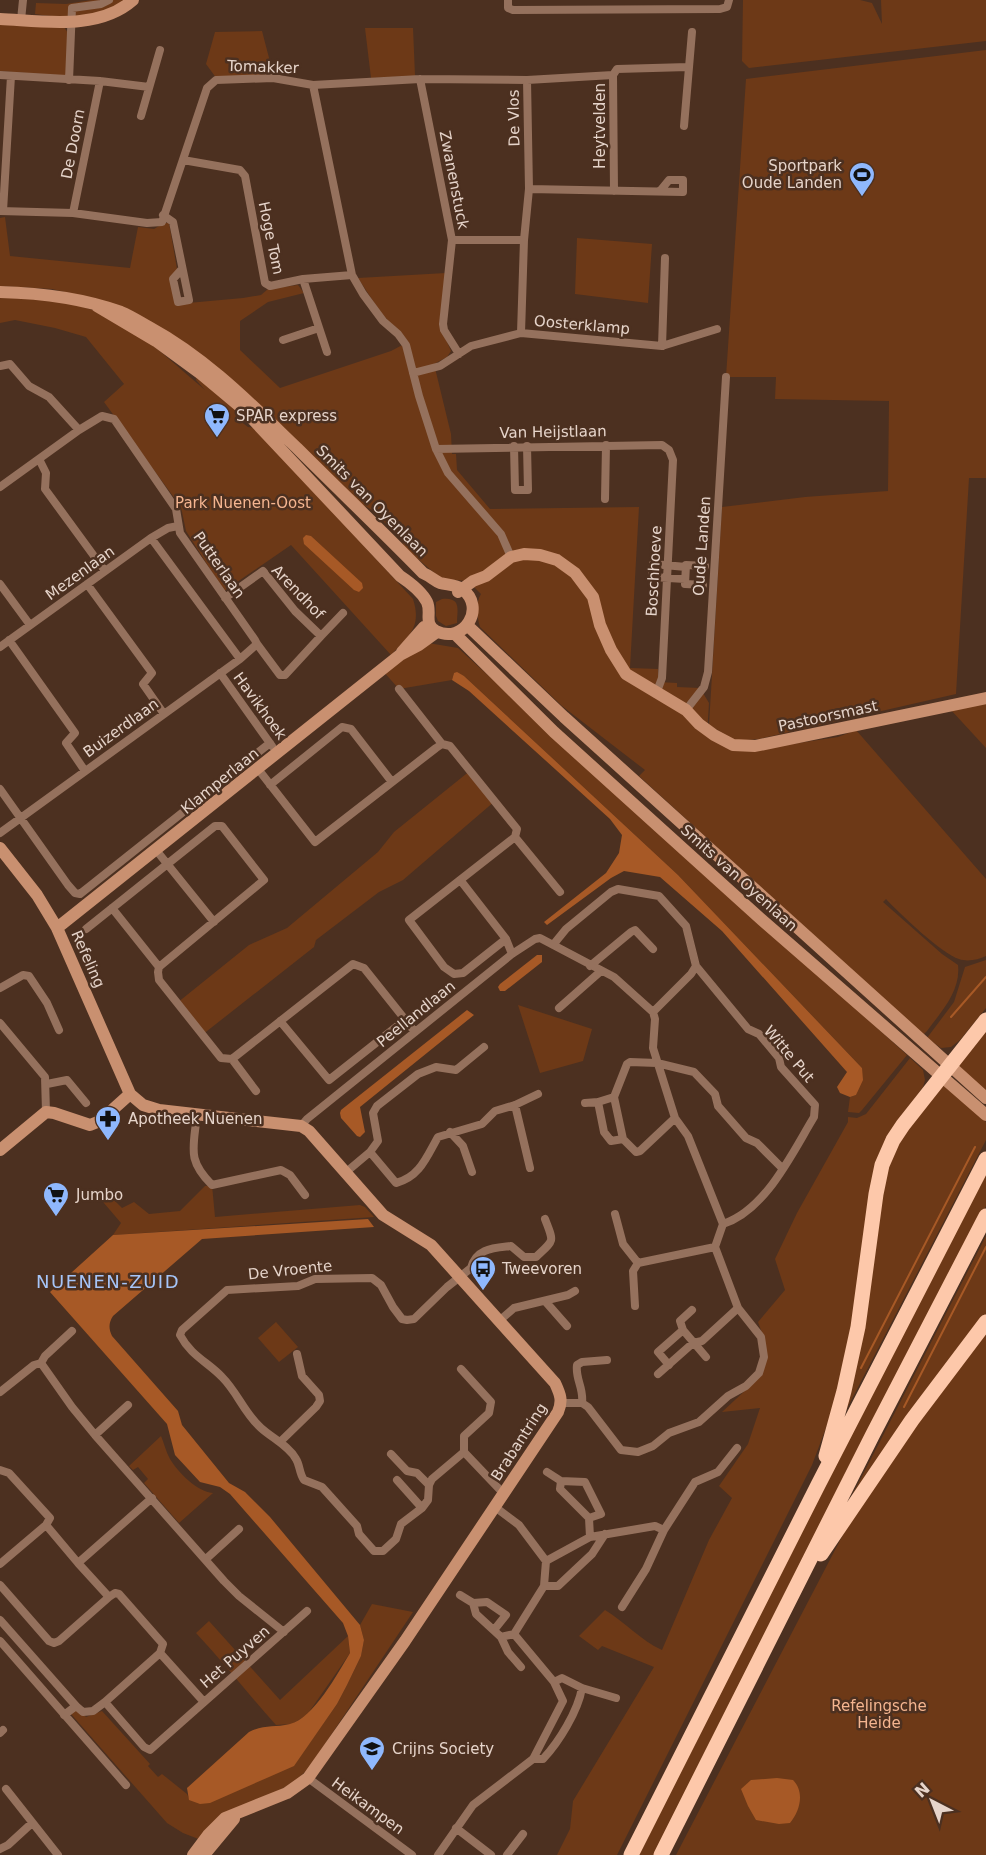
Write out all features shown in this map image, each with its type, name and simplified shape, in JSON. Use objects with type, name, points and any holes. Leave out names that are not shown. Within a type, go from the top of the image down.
[{"type":"highway","points":[[818,1485],[852,1357],[882,1165],[893,1140],[903,1125],[986,1020]]},
{"type":"highway","points":[[632,1855],[818,1485],[986,1159]]},
{"type":"highway","points":[[661,1855],[986,1216]]},
{"type":"highway","points":[[791,1596],[912,1420],[986,1322]]},
{"type":"street","points":[[21,20],[22,0]]},
{"type":"street","points":[[69,80],[72,8],[109,0]]},
{"type":"street","points":[[0,19],[91,20],[111,14],[133,0]]},
{"type":"street","points":[[508,4],[513,10],[720,9],[727,7],[729,0]]},
{"type":"street","points":[[684,126],[692,32]]},
{"type":"street","points":[[141,116],[160,50]]},
{"type":"street","points":[[613,75],[617,69],[688,67]]},
{"type":"street","points":[[0,75],[100,81],[149,87]]},
{"type":"street","name":"Heytvelden","points":[[527,80],[613,75],[614,191]]},
{"type":"street","points":[[11,76],[2,211],[74,213],[154,224],[162,222],[163,215],[173,222],[182,269]]},
{"type":"street","name":"Tomakker","points":[[163,215],[207,88],[216,80],[273,78],[313,85],[352,275],[383,321],[398,334],[406,345],[436,449],[448,473],[501,534],[511,557]]},
{"type":"street","name":"De Vlos","points":[[313,85],[420,80],[527,80],[529,189],[524,240],[521,333]]},
{"type":"street","name":"Zwanenstuck","points":[[420,80],[452,240],[443,324],[444,330],[459,354]]},
{"type":"street","name":"De Doorn","points":[[74,213],[100,81]]},
{"type":"street","name":"Hoge Tom","points":[[183,160],[240,170],[245,176],[265,283],[270,286],[303,279],[352,275]]},
{"type":"street","points":[[529,189],[660,191]]},
{"type":"street","points":[[452,240],[524,240]]},
{"type":"street","points":[[662,346],[665,258]]},
{"type":"street","points":[[303,279],[327,352]]},
{"type":"street","name":"Smits van Oyenlaan","points":[[0,292],[37,293],[68,298],[122,313],[152,329],[208,366],[252,404],[423,573],[440,587]]},
{"type":"street","name":"Smits van Oyenlaan","points":[[97,306],[156,341],[193,368],[244,411],[400,576],[407,580],[424,603]]},
{"type":"street","points":[[283,340],[319,328]]},
{"type":"street","name":"Oosterklamp","points":[[413,373],[440,366],[471,346],[521,333],[662,346],[717,329]]},
{"type":"street","points":[[0,366],[10,364],[28,386],[49,397],[79,430],[0,487]]},
{"type":"street","name":"Oude Landen","points":[[686,710],[704,687],[708,672],[726,377]]},
{"type":"street","name":"Putterlaan","points":[[79,430],[102,416],[114,419],[176,509],[178,526],[186,543],[257,644]]},
{"type":"street","points":[[605,499],[606,445]]},
{"type":"street","name":"Van Heijstlaan","points":[[436,449],[662,445],[669,450]]},
{"type":"street","points":[[514,446],[514,490],[528,490],[527,446]]},
{"type":"street","name":"Boschhoeve","points":[[656,694],[662,678],[668,578],[673,460],[669,450]]},
{"type":"street","points":[[39,459],[46,472],[45,489],[105,571]]},
{"type":"street","name":"Mezenlaan","points":[[0,647],[151,538],[168,528],[178,526]]},
{"type":"street","points":[[151,538],[240,659]]},
{"type":"street","name":"Pastoorsmast","points":[[511,557],[524,554],[540,555],[557,560],[575,573],[592,597],[607,642],[626,674],[686,710],[699,724],[733,745],[755,746],[986,698]]},
{"type":"street","points":[[464,594],[473,581],[486,576],[511,557]]},
{"type":"street","points":[[685,579],[652,577],[653,564],[705,566]]},
{"type":"street","points":[[686,567],[685,584],[703,585]]},
{"type":"street","name":"Arendhof","points":[[225,598],[262,571],[295,611],[321,636]]},
{"type":"street","points":[[0,584],[30,625]]},
{"type":"street","points":[[87,584],[152,673],[143,684],[164,714]]},
{"type":"street","points":[[455,585],[464,594],[473,611],[469,623],[455,638],[431,632],[421,616],[424,603],[440,587],[455,585]]},
{"type":"street","name":"Arendhof","points":[[257,644],[280,675],[285,675],[343,613]]},
{"type":"street","name":"Smits van Oyenlaan","points":[[469,623],[484,644],[491,647],[945,1070],[985,1115]]},
{"type":"street","name":"Klamperlaan","points":[[21,818],[75,893],[80,894],[400,655],[413,637],[431,632]]},
{"type":"street","name":"Smits van Oyenlaan","points":[[455,638],[473,649],[477,657],[554,732],[807,959],[945,1070],[986,1098]]},
{"type":"street","points":[[9,640],[75,733],[66,743],[85,771]]},
{"type":"street","name":"Buizerdlaan","points":[[0,834],[240,659],[257,644]]},
{"type":"street","name":"Havikhoek","points":[[220,673],[274,748]]},
{"type":"street","points":[[399,689],[442,744],[450,746],[517,829],[515,837],[409,920],[444,967],[454,974],[463,974],[507,939]]},
{"type":"street","points":[[270,785],[342,727],[351,729],[392,782]]},
{"type":"street","points":[[258,769],[315,842],[442,744]]},
{"type":"street","name":"Klamperlaan","points":[[57,928],[258,769],[274,748]]},
{"type":"street","points":[[0,789],[21,818]]},
{"type":"street","points":[[86,929],[166,863],[215,826],[222,826],[264,880],[159,967],[158,972],[159,980],[221,1058],[232,1059],[353,964],[363,968],[415,1032]]},
{"type":"street","points":[[515,837],[560,892]]},
{"type":"street","name":"Refeling","points":[[0,848],[37,895],[57,928],[130,1094]]},
{"type":"street","points":[[156,850],[214,922]]},
{"type":"street","points":[[461,881],[507,939],[512,954]]},
{"type":"street","name":"Witte Put","points":[[553,945],[566,929],[611,892],[618,889],[659,896],[686,926],[696,966],[748,1029],[759,1034],[779,1058],[781,1067],[815,1105],[814,1117],[782,1168]]},
{"type":"street","points":[[112,908],[159,967]]},
{"type":"street","points":[[590,966],[635,930],[653,949]]},
{"type":"street","name":"Peellandlaan","points":[[301,1126],[512,954],[535,939],[540,938],[553,945]]},
{"type":"street","points":[[553,945],[615,977],[653,1012],[655,1019],[653,1048],[675,1118],[688,1136],[723,1224],[715,1247],[738,1308],[760,1337],[764,1357],[759,1373],[746,1386],[728,1396],[699,1422],[669,1433],[653,1446],[638,1452],[621,1450],[588,1407],[582,1403],[562,1403]]},
{"type":"street","points":[[653,1012],[691,974],[696,966]]},
{"type":"street","points":[[559,1008],[601,971]]},
{"type":"street","points":[[0,988],[23,975],[29,976],[47,1003],[59,1030]]},
{"type":"street","points":[[280,1021],[328,1080],[405,1020]]},
{"type":"street","points":[[0,1023],[45,1077],[46,1112]]},
{"type":"street","points":[[345,1173],[370,1152],[378,1141],[373,1113],[377,1106],[418,1074],[436,1067],[456,1070],[484,1047]]},
{"type":"street","points":[[232,1059],[256,1091]]},
{"type":"street","points":[[675,1118],[640,1152],[636,1152],[623,1139],[614,1097],[627,1064],[630,1062],[657,1063],[694,1072],[715,1094],[718,1106],[746,1138],[758,1143],[782,1168],[766,1193],[735,1220],[723,1224]]},
{"type":"street","points":[[46,1084],[67,1080],[86,1103]]},
{"type":"street","points":[[0,1150],[46,1112],[90,1125],[100,1121],[130,1094],[143,1105],[159,1110],[301,1126]]},
{"type":"street","points":[[370,1152],[396,1183],[400,1182],[420,1169],[438,1137],[482,1124],[495,1110],[515,1105],[538,1094]]},
{"type":"street","points":[[585,1103],[614,1097]]},
{"type":"street","points":[[598,1102],[604,1132],[611,1141],[623,1139]]},
{"type":"street","points":[[515,1105],[530,1168]]},
{"type":"street","points":[[197,1113],[194,1159],[199,1172],[212,1185],[281,1170],[290,1174],[305,1195]]},
{"type":"street","name":"Brabantring","points":[[193,1855],[205,1849],[225,1818],[240,1814],[287,1793],[308,1778],[401,1647],[562,1403],[561,1394],[555,1383],[431,1245],[383,1215],[309,1131],[301,1126]]},
{"type":"street","points":[[450,1132],[464,1146],[472,1172]]},
{"type":"street","points":[[615,1214],[623,1244],[638,1263]]},
{"type":"street","points":[[459,1276],[471,1268],[473,1259],[481,1252],[495,1248],[511,1246],[524,1257],[536,1257],[552,1243],[546,1219]]},
{"type":"street","points":[[635,1306],[633,1271],[638,1263],[715,1247]]},
{"type":"street","points":[[471,1268],[483,1281]]},
{"type":"street","name":"De Vroente","points":[[422,1508],[401,1524],[396,1539],[390,1545],[383,1551],[374,1551],[359,1534],[357,1526],[322,1487],[304,1480],[296,1458],[245,1411],[233,1389],[220,1375],[201,1362],[183,1342],[180,1335],[182,1330],[227,1290],[298,1286],[315,1279],[372,1278],[381,1285],[402,1318],[414,1319],[459,1276]]},
{"type":"street","points":[[499,1320],[514,1308],[568,1295],[575,1291]]},
{"type":"street","points":[[545,1301],[567,1326]]},
{"type":"street","points":[[658,1374],[693,1343],[702,1341],[738,1308]]},
{"type":"street","points":[[692,1310],[680,1321],[683,1330],[706,1357]]},
{"type":"street","points":[[669,1365],[658,1352],[683,1330]]},
{"type":"street","points":[[0,1392],[34,1365],[41,1363],[45,1356],[72,1331]]},
{"type":"street","points":[[280,1442],[320,1401],[319,1395],[302,1376],[297,1354]]},
{"type":"street","points":[[582,1403],[583,1389],[578,1379],[578,1365],[582,1362],[607,1360]]},
{"type":"street","name":"Het Puyven","points":[[41,1363],[95,1435],[239,1596],[284,1632]]},
{"type":"street","points":[[461,1369],[491,1402],[489,1413],[464,1436],[464,1452],[503,1493]]},
{"type":"street","points":[[95,1435],[128,1405]]},
{"type":"street","points":[[622,1607],[646,1569],[664,1530],[695,1482],[718,1472],[737,1448]]},
{"type":"street","points":[[397,1480],[422,1508],[428,1500],[429,1485],[432,1479],[464,1452]]},
{"type":"street","points":[[391,1454],[407,1471],[417,1473],[429,1485]]},
{"type":"street","name":"Het Puyven","points":[[0,1470],[9,1473],[48,1514],[50,1518],[46,1525],[109,1597],[115,1593],[119,1594],[163,1644],[160,1653],[204,1702]]},
{"type":"street","points":[[547,1472],[561,1481],[585,1482],[601,1514],[589,1518]]},
{"type":"street","points":[[561,1481],[560,1489],[589,1518],[590,1537]]},
{"type":"street","points":[[78,1563],[152,1498]]},
{"type":"street","points":[[495,1507],[519,1525],[546,1561],[543,1586],[514,1634],[501,1637]]},
{"type":"street","points":[[0,1564],[46,1525]]},
{"type":"street","points":[[546,1561],[590,1537],[655,1526],[664,1530]]},
{"type":"street","points":[[206,1559],[239,1529]]},
{"type":"street","points":[[543,1586],[558,1586],[592,1554],[605,1534]]},
{"type":"street","points":[[0,1585],[49,1641],[54,1643],[109,1597]]},
{"type":"street","points":[[460,1595],[473,1603],[487,1602],[506,1615],[494,1630]]},
{"type":"street","points":[[473,1603],[476,1614],[501,1637],[508,1652],[521,1667]]},
{"type":"street","name":"Het Puyven","points":[[105,1702],[144,1747],[150,1750],[307,1611]]},
{"type":"street","points":[[0,1620],[83,1712],[93,1711],[105,1702],[160,1653]]},
{"type":"street","points":[[438,1855],[473,1805],[534,1760],[563,1701],[554,1682],[514,1634]]},
{"type":"street","points":[[0,1641],[126,1785]]},
{"type":"street","points":[[554,1682],[562,1678],[582,1689],[616,1698]]},
{"type":"street","points":[[534,1760],[543,1759],[553,1749],[580,1701],[582,1689]]},
{"type":"street","points":[[64,1715],[76,1706]]},
{"type":"street","name":"Heikampen","points":[[308,1778],[412,1855]]},
{"type":"street","points":[[6,1789],[58,1855]]},
{"type":"street","points":[[0,1849],[8,1845],[32,1823]]},
{"type":"street","points":[[456,1828],[491,1855]]},
{"type":"street","points":[[507,1855],[523,1834]]},
{"type":"green space","points":[[92,0],[129,0],[106,11],[84,16],[60,17],[35,14],[36,3],[66,4]]},
{"type":"green space","points":[[743,0],[860,0],[872,3],[882,24],[881,0],[986,0],[986,41],[749,68],[742,61]]},
{"type":"green space","points":[[0,22],[64,27],[68,33],[68,76],[0,71]]},
{"type":"green space","points":[[365,28],[413,28],[415,76],[371,78]]},
{"type":"green space","points":[[262,31],[274,77],[217,79],[206,64],[215,32]]},
{"type":"green space","points":[[986,50],[986,478],[969,478],[956,694],[759,739],[736,741],[709,725],[722,507],[805,497],[888,491],[889,401],[775,399],[776,377],[726,377],[746,79]]},
{"type":"green space","points":[[5,217],[10,256],[130,268],[138,227],[154,229],[164,223],[169,223],[177,269],[177,304],[243,298],[261,295],[268,289],[298,285],[304,293],[268,302],[240,321],[240,350],[280,388],[391,351],[408,342],[381,313],[358,278],[446,273],[440,326],[451,351],[447,357],[434,364],[451,434],[452,454],[456,454],[457,470],[490,509],[639,507],[630,668],[658,669],[658,682],[677,683],[677,687],[700,688],[709,703],[707,734],[753,750],[838,737],[856,730],[986,879],[986,956],[976,959],[962,960],[952,956],[900,914],[886,899],[883,902],[942,954],[958,965],[958,975],[953,992],[944,1009],[927,1031],[923,1035],[639,776],[645,770],[562,706],[480,627],[477,610],[481,594],[468,581],[444,579],[438,576],[405,548],[401,539],[372,510],[361,504],[256,404],[86,297],[52,289],[0,286],[0,218]]},
{"type":"green space","points":[[577,238],[652,244],[648,303],[575,294]]},
{"type":"green space","name":"Park Nuenen-Oost","points":[[0,297],[63,302],[101,313],[148,342],[205,390],[196,380],[197,375],[243,415],[236,418],[248,427],[255,428],[413,599],[416,617],[408,636],[391,655],[291,545],[224,591],[186,531],[181,507],[104,402],[124,384],[86,337],[15,320],[0,323]]},
{"type":"green space","points":[[442,599],[456,602],[457,623],[446,626],[438,621],[436,602]]},
{"type":"green space","points":[[428,643],[458,648],[907,1055],[859,1113],[848,1112],[850,1097],[856,1095],[862,1068],[678,875],[464,676],[454,673],[452,680],[399,689],[382,670]]},
{"type":"green space","points":[[986,703],[986,748],[951,710]]},
{"type":"green space","points":[[471,770],[495,801],[403,880],[379,892],[316,940],[314,947],[202,1035],[177,1003],[249,945],[287,928],[378,852],[394,832]]},
{"type":"green space","points":[[986,960],[986,1008],[960,1040],[951,1047],[941,1048],[927,1038],[954,1002],[965,967]]},
{"type":"green space","points":[[518,1005],[592,1029],[583,1061],[540,1073]]},
{"type":"green space","points":[[986,1025],[986,1091],[957,1066]]},
{"type":"green space","points":[[910,1058],[923,1070],[925,1080],[923,1087],[892,1129],[835,1404],[812,1465],[617,1855],[557,1855],[570,1829],[573,1801],[654,1667],[602,1646],[598,1650],[579,1636],[605,1610],[662,1650],[709,1540],[732,1498],[719,1486],[748,1444],[760,1408],[722,1412],[763,1374],[765,1341],[758,1322],[785,1290],[775,1259],[797,1213],[848,1122],[848,1117],[857,1118],[866,1114]]},
{"type":"green space","points":[[941,1082],[986,1122],[986,1140],[840,1422],[881,1191],[891,1154]]},
{"type":"green space","points":[[986,1168],[986,1206],[655,1855],[637,1855]]},
{"type":"green space","points":[[212,1185],[215,1217],[360,1205],[374,1217],[113,1235],[121,1223],[98,1196],[104,1190],[122,1208],[134,1202],[149,1214],[180,1211],[205,1186]]},
{"type":"green space","points":[[986,1236],[986,1314],[844,1511]]},
{"type":"green space","points":[[276,1322],[298,1347],[279,1362],[258,1338]]},
{"type":"green space","name":"Refelingsche Heide","points":[[986,1333],[986,1855],[676,1855],[847,1527],[905,1438]]},
{"type":"green space","points":[[161,1436],[170,1459],[178,1470],[194,1485],[213,1493],[179,1523],[144,1483],[148,1479],[138,1467],[133,1470],[129,1466]]},
{"type":"green space","points":[[372,1604],[413,1612],[309,1768],[293,1783],[247,1807],[201,1840],[167,1823],[71,1714],[77,1708],[86,1717],[102,1711],[150,1764],[148,1766],[158,1777],[162,1774],[187,1794],[190,1800],[294,1765],[337,1704],[347,1685],[361,1656],[364,1640],[360,1625]]},
{"type":"green space","points":[[209,1621],[280,1700],[348,1636],[350,1653],[307,1715],[292,1724],[276,1725],[196,1633]]},
{"type":"shaded area","points":[[306,535],[311,536],[362,583],[363,588],[359,592],[304,544],[303,538]]},
{"type":"shaded area","points":[[457,672],[678,875],[862,1068],[863,1080],[856,1095],[850,1097],[840,1093],[837,1087],[847,1072],[722,931],[660,877],[624,871],[547,925],[544,922],[606,873],[619,853],[622,835],[610,819],[469,691],[452,680],[454,673]]},
{"type":"shaded area","points":[[537,955],[542,955],[542,962],[505,991],[500,991],[498,987],[500,984]]},
{"type":"shaded area","points":[[467,1010],[474,1015],[360,1107],[365,1132],[360,1137],[357,1136],[341,1118],[341,1110]]},
{"type":"shaded area","points":[[368,1219],[374,1227],[202,1239],[113,1316],[110,1322],[112,1336],[178,1411],[182,1425],[229,1483],[245,1492],[270,1517],[360,1625],[364,1640],[361,1656],[337,1704],[294,1766],[210,1803],[200,1804],[189,1800],[187,1788],[249,1732],[260,1728],[290,1724],[299,1720],[316,1705],[350,1653],[348,1636],[343,1623],[230,1494],[220,1487],[200,1482],[175,1455],[167,1424],[50,1292],[113,1235]]},
{"type":"shaded area","points":[[777,1778],[793,1780],[797,1785],[800,1802],[796,1813],[790,1823],[779,1824],[756,1820],[741,1789],[751,1780]]},
{"type":"waterway","points":[[951,1017],[986,977]]},
{"type":"waterway","points":[[861,1368],[975,1147]]},
{"type":"waterway","points":[[904,1407],[986,1247]]},
{"type":"place","name":"Sportpark Oude Landen","points":[[862,198]]},
{"type":"place","name":"SPAR express","points":[[217,439]]},
{"type":"place","name":"Apotheek Nuenen","points":[[108,1142]]},
{"type":"place","name":"Jumbo","points":[[56,1218]]},
{"type":"place","name":"Tweevoren","points":[[483,1292]]},
{"type":"place","name":"Crijns Society","points":[[372,1772]]},
{"type":"district","name":"NUENEN-ZUID","points":[[108,1281]]}]
